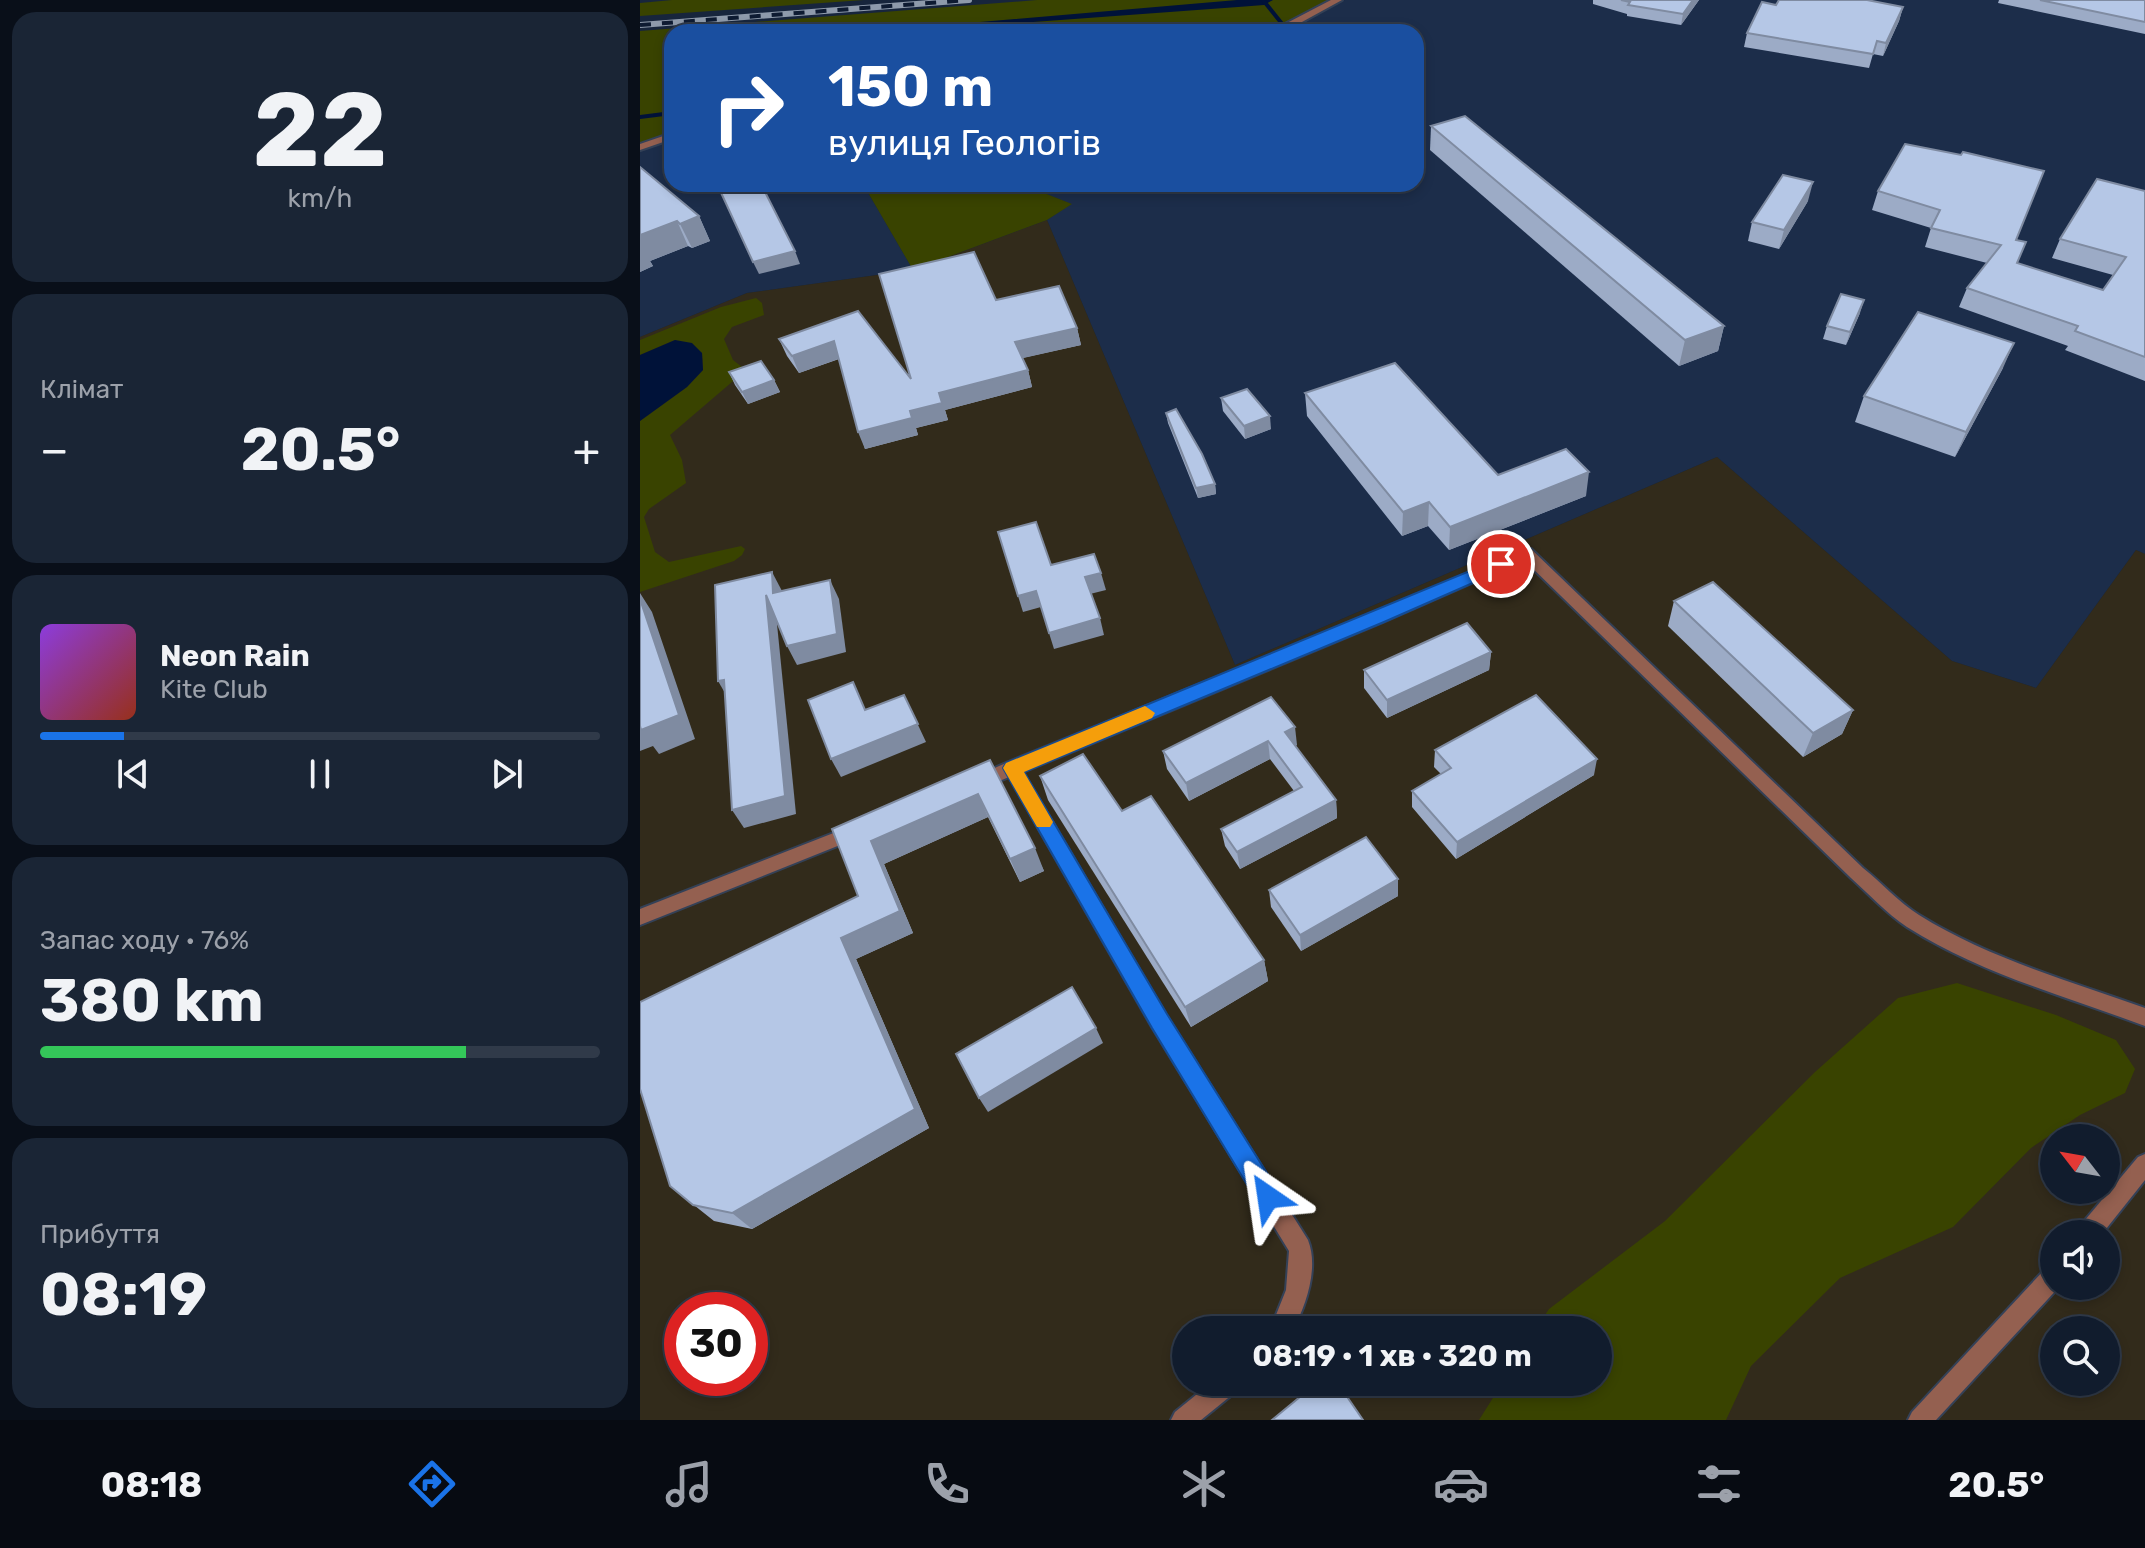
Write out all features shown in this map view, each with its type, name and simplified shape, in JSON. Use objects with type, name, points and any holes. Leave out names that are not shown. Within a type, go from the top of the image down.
[{"type":"street","points":[[1290,24],[1338,0]]},
{"type":"street","points":[[640,147],[664,139]]},
{"type":"street","points":[[969,786],[1378,618],[1526,553],[1857,873],[1910,919],[1967,948],[2145,1017]]},
{"type":"street","points":[[1012,768],[1159,1021],[1300,1248],[1301,1277],[1290,1316]]},
{"type":"street","points":[[640,917],[869,826]]},
{"type":"street","points":[[2099,1220],[2145,1164]]},
{"type":"street","points":[[1920,1420],[2040,1293]]},
{"type":"street","points":[[1183,1420],[1213,1396]]},
{"type":"shaded area","points":[[1237,0],[1273,0],[1264,5],[1005,24],[956,24]]},
{"type":"shaded area","points":[[1345,0],[2145,0],[2145,554],[2136,550],[2036,688],[1952,661],[1717,457],[1235,665],[1047,220],[1071,204],[1041,192],[1424,192],[1424,24],[1300,24]]},
{"type":"shaded area","points":[[664,142],[664,192],[868,192],[913,270],[747,293],[640,337],[640,150]]},
{"type":"shaded area","points":[[1047,220],[1235,665],[1717,457],[1952,661],[2036,688],[2136,550],[2145,554],[2145,1420],[640,1420],[640,337],[747,293],[913,270]]},
{"type":"shaded area","points":[[675,340],[692,343],[702,353],[703,370],[687,387],[640,421],[640,355]]},
{"type":"green space","points":[[672,0],[864,0],[640,16],[640,3]]},
{"type":"green space","points":[[1037,0],[1338,0],[1298,24],[730,24]]},
{"type":"green space","points":[[664,29],[664,136],[640,145],[640,31]]},
{"type":"green space","points":[[868,192],[1042,192],[1072,204],[1047,220],[913,270]]},
{"type":"green space","points":[[756,298],[762,303],[764,315],[732,327],[724,339],[733,360],[746,370],[670,435],[682,460],[686,483],[649,509],[644,517],[655,552],[669,562],[741,546],[745,549],[734,561],[640,592],[640,421],[687,387],[703,370],[702,353],[675,340],[640,355],[640,340],[721,307]]},
{"type":"green space","points":[[1957,983],[2056,1015],[2116,1040],[2135,1069],[2125,1093],[2067,1124],[2040,1124],[2040,1142],[1953,1227],[1840,1278],[1751,1366],[1726,1420],[1479,1420],[1494,1396],[1612,1396],[1612,1316],[1544,1316],[1549,1309],[1665,1221],[1815,1072],[1898,998]]},
{"type":"building","points":[[1621,0],[1693,0],[1683,14],[1628,5],[1630,2]]},
{"type":"building","points":[[1779,0],[1867,0],[1903,7],[1886,43],[1877,41],[1873,54],[1747,33],[1762,2],[1776,5]]},
{"type":"building","points":[[2040,0],[2145,0],[2145,22]]},
{"type":"building","points":[[1465,116],[1724,326],[1685,340],[1431,126]]},
{"type":"building","points":[[1905,144],[1961,155],[1963,152],[2044,171],[2016,240],[2026,242],[2017,263],[2103,290],[2126,257],[2060,239],[2097,179],[2145,191],[2145,357],[2075,331],[2078,326],[1967,288],[2001,245],[1931,228],[1940,210],[1878,191]]},
{"type":"building","points":[[640,167],[664,187],[664,192],[670,192],[699,216],[640,235]]},
{"type":"building","points":[[1783,175],[1813,182],[1784,230],[1752,222]]},
{"type":"building","points":[[721,192],[765,192],[795,251],[753,262]]},
{"type":"building","points":[[974,252],[996,300],[1059,286],[1077,328],[1015,342],[1028,370],[939,393],[942,403],[910,411],[912,418],[858,432],[834,341],[792,356],[779,339],[858,311],[911,379],[879,274]]},
{"type":"building","points":[[1841,294],[1864,300],[1850,332],[1827,326]]},
{"type":"building","points":[[1918,312],[2014,343],[1966,432],[1864,396]]},
{"type":"building","points":[[761,361],[774,380],[742,392],[729,372]]},
{"type":"building","points":[[1395,363],[1498,475],[1566,449],[1589,472],[1450,527],[1429,502],[1403,512],[1305,393]]},
{"type":"building","points":[[1247,389],[1270,416],[1244,426],[1221,398]]},
{"type":"building","points":[[1176,409],[1215,484],[1196,488],[1166,413]]},
{"type":"building","points":[[1036,522],[1051,565],[1094,554],[1101,573],[1085,577],[1100,618],[1049,633],[1036,591],[1018,596],[998,532]]},
{"type":"building","points":[[772,572],[773,593],[830,580],[837,634],[787,646],[766,595],[785,796],[732,810],[724,680],[718,681],[715,585]]},
{"type":"building","points":[[1713,582],[1853,710],[1813,733],[1674,601]]},
{"type":"building","points":[[640,599],[679,715],[641,730],[640,726]]},
{"type":"building","points":[[1467,623],[1491,652],[1387,700],[1364,670]]},
{"type":"building","points":[[853,682],[865,710],[904,695],[918,724],[831,759],[808,700]]},
{"type":"building","points":[[1536,695],[1597,759],[1457,842],[1412,791],[1451,768],[1435,750]]},
{"type":"building","points":[[1271,697],[1295,727],[1285,732],[1336,800],[1237,852],[1221,829],[1302,787],[1268,741],[1186,783],[1163,751]]},
{"type":"building","points":[[1083,754],[1122,811],[1151,796],[1264,960],[1185,1007],[1040,776]]},
{"type":"building","points":[[990,760],[1035,848],[1010,859],[978,794],[871,841],[900,911],[841,938],[915,1109],[732,1213],[693,1205],[670,1186],[640,1089],[640,1002],[858,896],[832,829]]},
{"type":"building","points":[[1366,837],[1398,879],[1300,935],[1269,890]]},
{"type":"building","points":[[1072,987],[1096,1028],[979,1098],[956,1054]]},
{"type":"building","points":[[1301,1396],[1347,1396],[1363,1420],[1272,1420]]},
{"type":"waterway","points":[[1263,0],[1282,24]]},
{"type":"waterway","points":[[640,117],[664,114]]},
{"type":"railway","points":[[640,25],[969,0]]},
{"type":"slow traffic","points":[[1043,822],[1012,768],[1145,713]]},
{"type":"route","points":[[1268,1197],[1159,1021],[1012,768],[1300,651],[1501,564]]}]
